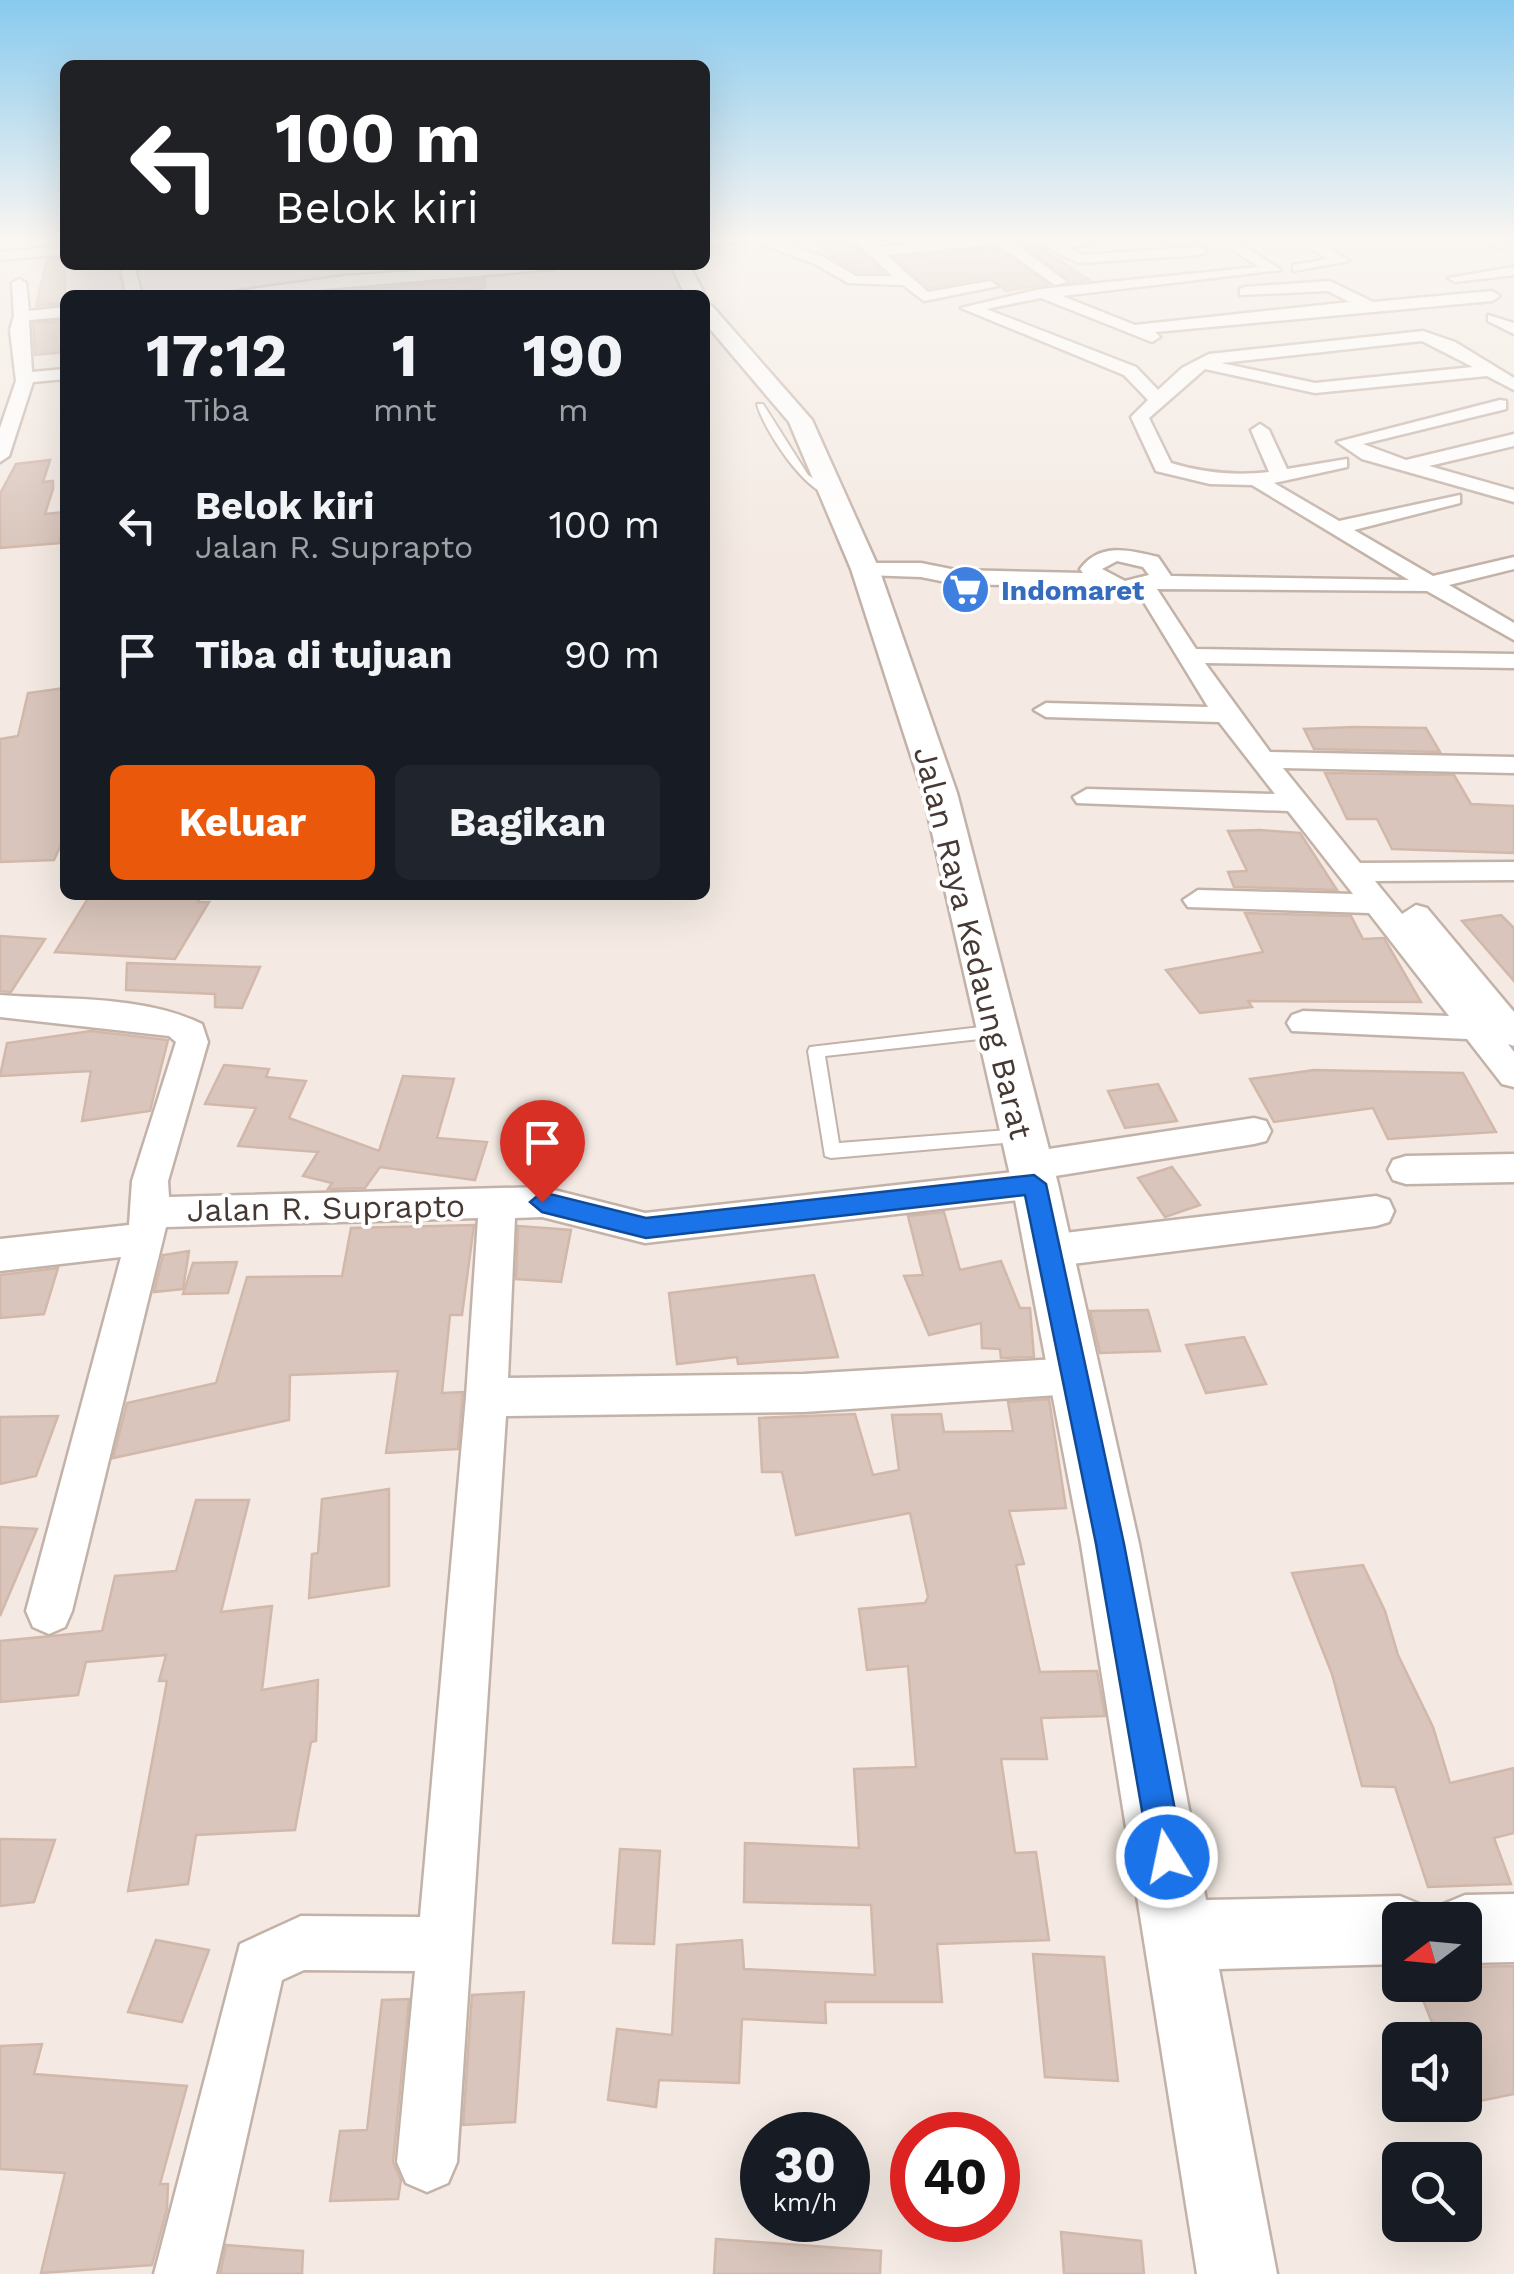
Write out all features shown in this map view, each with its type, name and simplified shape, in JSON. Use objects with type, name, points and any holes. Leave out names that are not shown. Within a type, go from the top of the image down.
[{"type":"street","points":[[0,456],[25,378],[17,342]]},
{"type":"street","name":"Jalan Raya Kedaung Barat","points":[[733,342],[800,420],[828,494],[865,569],[940,793],[1028,1162],[1110,1544],[1237,2274]]},
{"type":"street","points":[[1058,342],[1130,370],[1151,404]]},
{"type":"street","points":[[1162,342],[1195,356],[1372,404]]},
{"type":"street","points":[[1340,464],[1270,480],[1163,466],[1140,417],[1195,356],[1354,342]]},
{"type":"street","points":[[1443,342],[1514,385]]},
{"type":"street","points":[[1314,388],[1514,368]]},
{"type":"street","points":[[25,378],[60,374]]},
{"type":"street","points":[[1405,380],[1425,397]]},
{"type":"street","points":[[1500,405],[1346,442],[1369,456],[1510,493]]},
{"type":"street","points":[[1260,430],[1270,480],[1514,650]]},
{"type":"street","points":[[1405,466],[1514,440]]},
{"type":"street","points":[[1335,528],[1453,499]]},
{"type":"street","points":[[1096,572],[1117,555],[1151,577],[1226,715],[1278,760],[1296,803],[1366,872],[1514,1034]]},
{"type":"street","points":[[865,569],[921,570],[956,578],[1096,572],[1122,587],[1151,577],[1354,578],[1514,563]]},
{"type":"street","points":[[1407,574],[1514,633]]},
{"type":"street","points":[[1190,650],[1514,661]]},
{"type":"street","points":[[1190,650],[1366,872],[1378,904],[1514,1075]]},
{"type":"street","points":[[1046,710],[1226,715]]},
{"type":"street","points":[[1278,760],[1514,765]]},
{"type":"street","points":[[1087,797],[1296,803]]},
{"type":"street","points":[[1366,872],[1514,871]]},
{"type":"street","points":[[1198,900],[1378,904]]},
{"type":"street","points":[[0,1006],[113,1014],[190,1032],[186,1072],[150,1181],[147,1225],[49,1610]]},
{"type":"street","points":[[1303,1023],[1476,1028]]},
{"type":"street","name":"Jalan R. Suprapto","points":[[0,1255],[147,1225],[542,1202],[646,1228],[1028,1162],[1254,1131]]},
{"type":"street","points":[[1406,1170],[1514,1168]]},
{"type":"street","points":[[428,2162],[487,1398],[497,1204]]},
{"type":"street","points":[[1048,1251],[1376,1211]]},
{"type":"street","points":[[487,1398],[804,1393],[1073,1376]]},
{"type":"street","points":[[1482,1929],[1514,1928]]},
{"type":"street","points":[[1181,1935],[1382,1930]]},
{"type":"street","points":[[185,2274],[259,1963],[302,1943],[444,1944]]},
{"type":"lane","points":[[760,406],[804,476],[828,494]]},
{"type":"lane","points":[[998,1030],[816,1051],[831,1151],[1028,1162]]},
{"type":"building","points":[[34,342],[60,342],[60,352],[35,355]]},
{"type":"building","points":[[50,460],[43,482],[53,481],[53,489],[45,514],[60,512],[60,543],[0,548],[0,494],[16,464]]},
{"type":"building","points":[[60,689],[60,847],[54,860],[0,862],[0,739],[18,736],[28,693]]},
{"type":"building","points":[[1426,728],[1440,752],[1314,749],[1304,729]]},
{"type":"building","points":[[1325,773],[1454,775],[1471,804],[1514,806],[1514,853],[1392,849],[1377,819],[1347,819]]},
{"type":"building","points":[[1228,831],[1300,833],[1337,890],[1234,887],[1228,872],[1247,871]]},
{"type":"building","points":[[87,900],[209,902],[175,959],[55,952]]},
{"type":"building","points":[[1245,913],[1351,916],[1363,939],[1384,938],[1421,1002],[1248,1001],[1252,1007],[1200,1013],[1166,970],[1263,952]]},
{"type":"building","points":[[1501,915],[1514,928],[1514,981],[1462,921]]},
{"type":"building","points":[[0,936],[45,939],[11,992],[0,991]]},
{"type":"building","points":[[127,963],[260,967],[242,1008],[215,1007],[215,994],[126,990]]},
{"type":"building","points":[[91,1031],[168,1040],[150,1111],[82,1121],[91,1071],[0,1076],[7,1043]]},
{"type":"building","points":[[224,1065],[269,1069],[266,1077],[306,1081],[289,1118],[379,1151],[403,1076],[454,1079],[437,1138],[487,1142],[475,1180],[380,1167],[365,1188],[328,1189],[332,1183],[303,1176],[318,1152],[238,1146],[256,1108],[205,1104]]},
{"type":"building","points":[[1314,1070],[1463,1073],[1496,1132],[1388,1139],[1373,1108],[1274,1122],[1250,1079]]},
{"type":"building","points":[[1158,1084],[1177,1121],[1125,1128],[1108,1091]]},
{"type":"building","points":[[1172,1167],[1200,1205],[1165,1217],[1138,1178]]},
{"type":"building","points":[[944,1212],[960,1270],[1001,1261],[1020,1308],[1030,1308],[1034,1357],[1001,1358],[1000,1349],[982,1348],[981,1323],[929,1335],[904,1276],[923,1275],[908,1216]]},
{"type":"building","points":[[474,1225],[462,1315],[450,1315],[442,1393],[463,1392],[458,1449],[386,1453],[398,1371],[290,1375],[289,1420],[113,1458],[127,1403],[216,1383],[247,1277],[342,1276],[351,1228]]},
{"type":"building","points":[[518,1226],[571,1230],[561,1282],[516,1279]]},
{"type":"building","points":[[189,1251],[183,1289],[154,1292],[163,1255]]},
{"type":"building","points":[[237,1262],[228,1293],[183,1294],[193,1263]]},
{"type":"building","points":[[58,1268],[44,1314],[0,1318],[0,1275]]},
{"type":"building","points":[[814,1275],[838,1357],[738,1364],[737,1357],[677,1364],[669,1293]]},
{"type":"building","points":[[1148,1310],[1160,1351],[1100,1353],[1090,1311]]},
{"type":"building","points":[[1244,1337],[1266,1384],[1206,1393],[1186,1345]]},
{"type":"building","points":[[1049,1399],[1066,1508],[1009,1511],[1024,1564],[1016,1565],[1040,1672],[1097,1671],[1105,1716],[1041,1718],[1047,1759],[1001,1759],[1015,1853],[1036,1852],[1049,1940],[937,1944],[942,2002],[825,2002],[826,2023],[742,2019],[739,2083],[659,2080],[656,2107],[608,2100],[617,2029],[672,2035],[677,1945],[742,1940],[744,1969],[875,1975],[871,1905],[744,1902],[745,1843],[859,1848],[854,1769],[916,1767],[908,1666],[867,1670],[859,1609],[925,1603],[928,1597],[910,1513],[796,1535],[782,1472],[762,1472],[759,1418],[855,1414],[873,1475],[899,1470],[892,1415],[941,1414],[944,1432],[1013,1431],[1008,1402]]},
{"type":"building","points":[[58,1416],[36,1476],[0,1484],[0,1417]]},
{"type":"building","points":[[389,1489],[389,1586],[309,1598],[312,1554],[318,1553],[322,1499]]},
{"type":"building","points":[[196,1500],[249,1500],[221,1612],[272,1606],[262,1690],[318,1680],[316,1741],[311,1742],[295,1830],[196,1835],[188,1884],[128,1891],[167,1681],[159,1681],[166,1655],[86,1662],[78,1695],[0,1702],[0,1641],[102,1631],[115,1576],[176,1571]]},
{"type":"building","points":[[0,1527],[37,1529],[0,1616]]},
{"type":"building","points":[[1363,1565],[1385,1611],[1398,1655],[1433,1727],[1450,1783],[1514,1768],[1514,1833],[1494,1838],[1511,1884],[1428,1887],[1395,1787],[1362,1786],[1332,1674],[1292,1573]]},
{"type":"building","points":[[0,1839],[55,1840],[34,1902],[0,1906]]},
{"type":"building","points":[[620,1849],[660,1851],[654,1944],[613,1943]]},
{"type":"building","points":[[156,1940],[209,1950],[182,2022],[128,2012]]},
{"type":"building","points":[[1033,1954],[1104,1957],[1118,2081],[1045,2077]]},
{"type":"building","points":[[1514,1966],[1514,2094],[1482,2101],[1482,2022],[1432,2022],[1424,2002],[1482,2002],[1482,1967]]},
{"type":"building","points":[[524,1992],[515,2122],[463,2125],[472,1995]]},
{"type":"building","points":[[409,1999],[393,2162],[401,2180],[398,2199],[330,2201],[340,2131],[367,2130],[382,2000]]},
{"type":"building","points":[[42,2044],[34,2074],[187,2086],[160,2184],[168,2184],[167,2209],[152,2265],[41,2273],[65,2173],[0,2169],[0,2046]]},
{"type":"building","points":[[1061,2232],[1141,2241],[1144,2274],[1064,2274]]},
{"type":"building","points":[[716,2239],[881,2251],[880,2274],[714,2274]]},
{"type":"building","points":[[226,2245],[303,2251],[302,2274],[220,2274]]},
{"type":"place","name":"Indomaret","points":[[966,590]]},
{"type":"route","points":[[542,1202],[646,1228],[1034,1184],[1110,1544],[1167,1857]]}]
